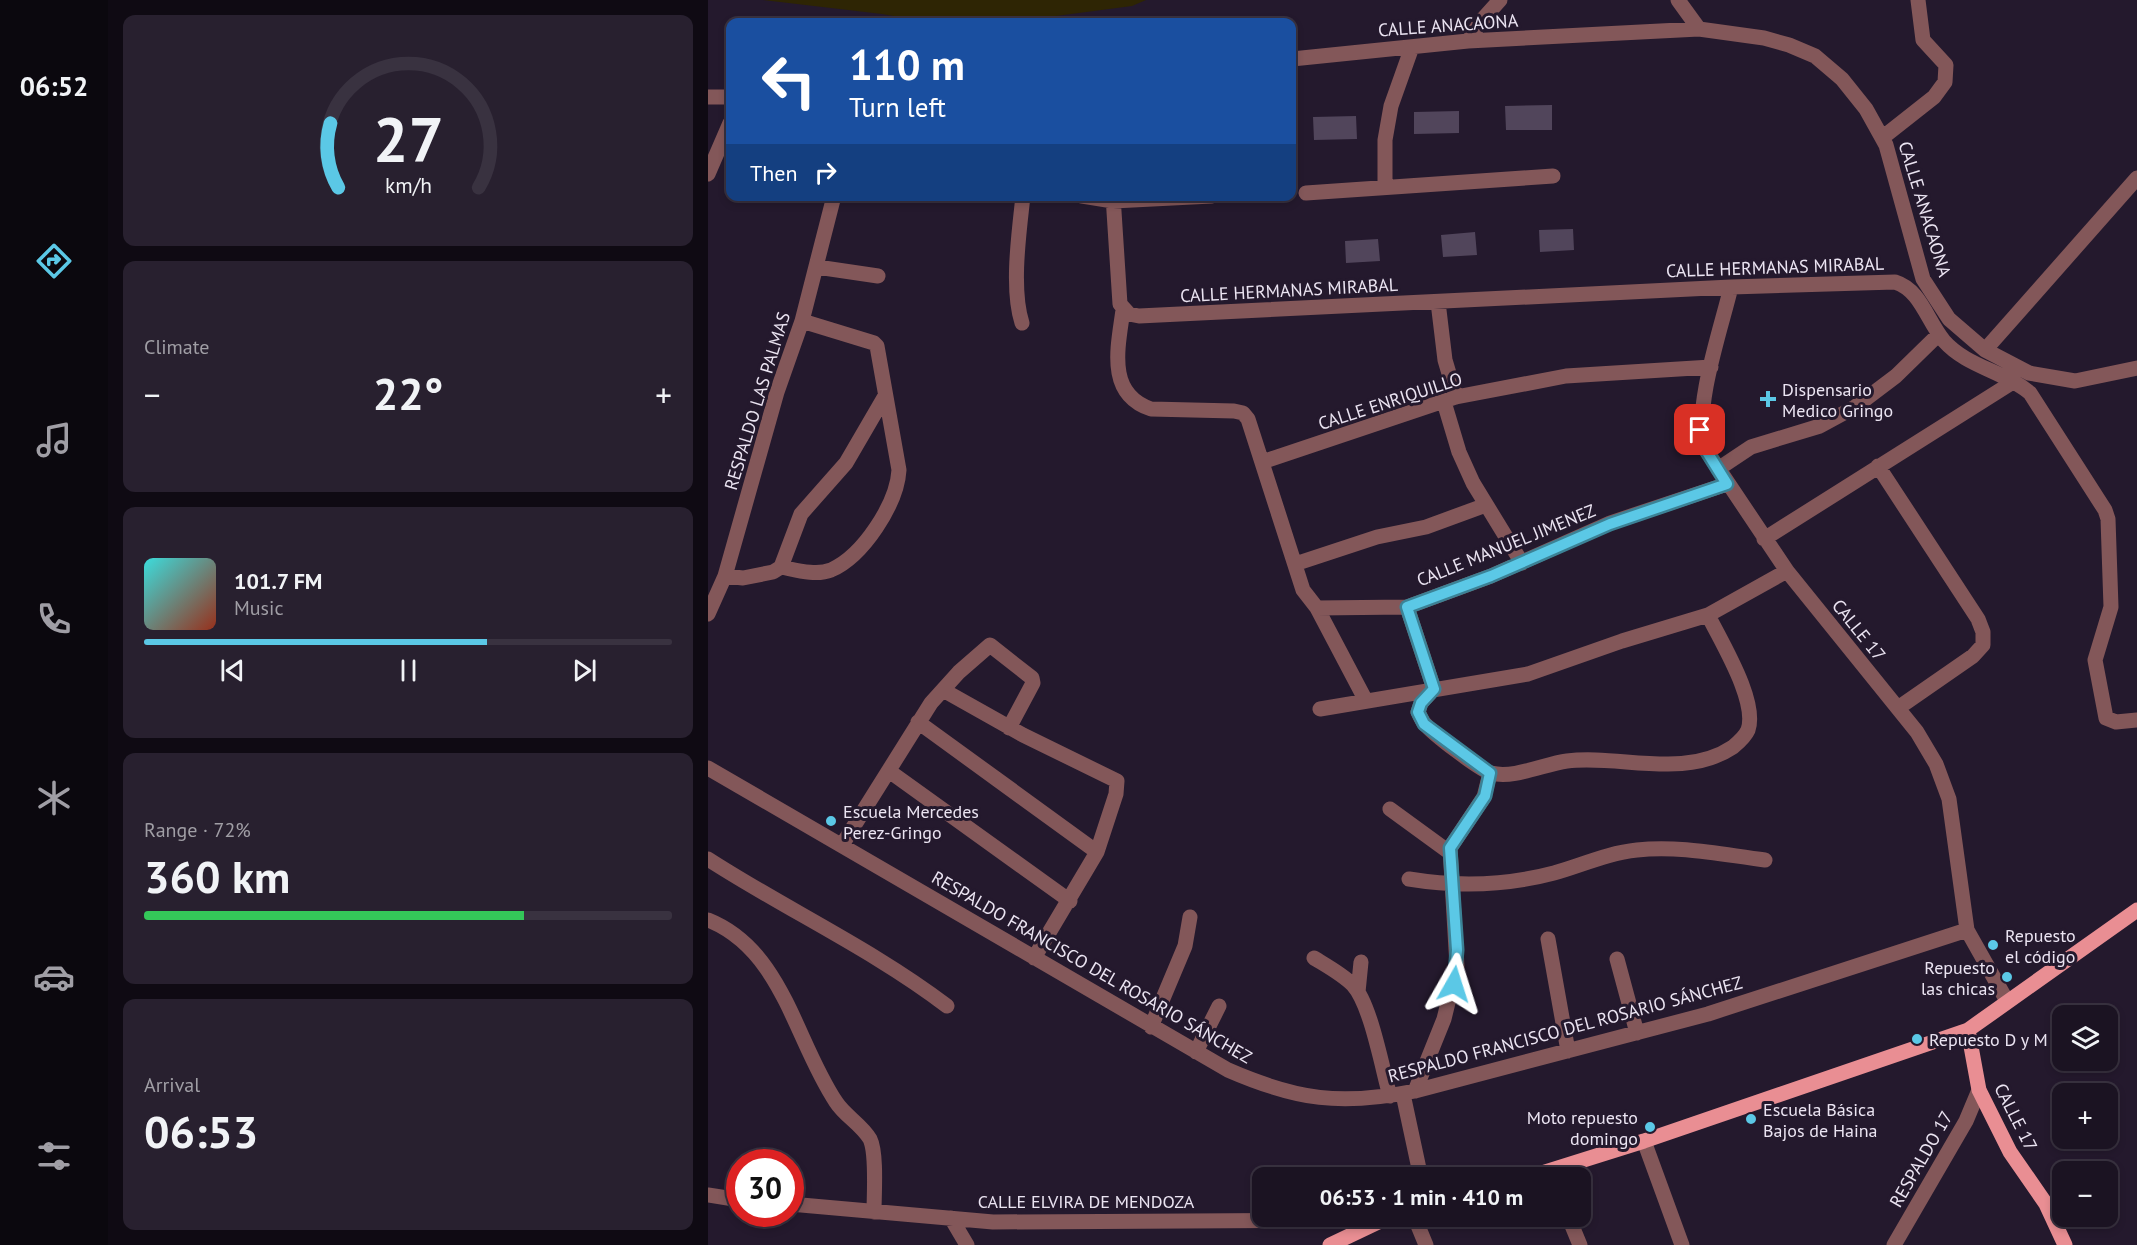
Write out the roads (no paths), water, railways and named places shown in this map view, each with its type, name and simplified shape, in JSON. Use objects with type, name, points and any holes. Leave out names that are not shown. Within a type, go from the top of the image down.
[{"type":"main road","points":[[1570,1167],[1968,1030],[2007,1001],[2135,916]]},
{"type":"main road","name":"CALLE 17","points":[[1968,1030],[1979,1090],[2010,1152],[2046,1204],[2065,1245]]},
{"type":"main road","points":[[1330,1245],[1367,1227]]},
{"type":"street","points":[[1468,41],[1482,20],[1500,0]]},
{"type":"street","points":[[1678,0],[1699,29]]},
{"type":"street","points":[[1882,138],[1934,97],[1945,82],[1946,65],[1923,40],[1917,0]]},
{"type":"street","name":"CALLE ANACAONA","points":[[1296,59],[1468,41],[1699,29],[1764,38],[1815,56],[1842,79],[1866,109],[1882,138],[1893,164],[1923,279],[1949,319],[1985,350],[2029,374],[2075,381],[2137,368]]},
{"type":"street","points":[[1385,187],[1385,140],[1391,106],[1412,47]]},
{"type":"street","points":[[708,97],[726,97]]},
{"type":"street","points":[[708,174],[726,132]]},
{"type":"street","points":[[1306,193],[1553,176]]},
{"type":"street","points":[[1985,350],[2137,178]]},
{"type":"street","name":"RESPALDO LAS PALMAS","points":[[708,614],[725,576],[777,392],[802,321],[833,201]]},
{"type":"street","points":[[1022,323],[1018,309],[1017,275],[1023,201]]},
{"type":"street","points":[[1113,201],[1120,304],[1126,312],[1118,370],[1125,393],[1138,405],[1151,409],[1243,413],[1248,419],[1303,590],[1317,608],[1366,701]]},
{"type":"street","points":[[817,267],[878,276]]},
{"type":"street","name":"CALLE HERMANAS MIRABAL","points":[[1126,312],[1139,316],[1731,287],[1895,282],[1905,285],[1913,293],[1939,334],[1963,358],[2013,382],[2030,393],[2105,510],[2108,519],[2111,607],[2095,660],[2106,718],[2116,722],[2137,720]]},
{"type":"street","name":"CALLE 17","points":[[1731,287],[1711,367],[1700,430],[1704,447],[1787,571],[1898,708],[1936,764],[1949,799],[1967,930],[2007,1001]]},
{"type":"street","points":[[1438,302],[1459,452],[1485,505],[1522,562]]},
{"type":"street","points":[[781,567],[812,573],[830,571],[861,546],[897,490],[899,470],[877,346],[874,343],[802,321]]},
{"type":"street","points":[[1718,469],[1751,447],[1820,426],[1855,408],[1896,376],[1939,334]]},
{"type":"street","name":"CALLE ENRIQUILLO","points":[[1262,462],[1450,399],[1566,376],[1711,367]]},
{"type":"street","points":[[1764,539],[2013,382]]},
{"type":"street","points":[[725,576],[743,578],[773,572],[781,567],[801,514],[846,463],[885,396]]},
{"type":"street","points":[[1878,466],[1978,619],[1983,632],[1983,645],[1973,656],[1898,708]]},
{"type":"street","name":"CALLE MANUEL JIMENEZ","points":[[1317,608],[1407,607],[1522,562],[1610,524],[1727,484]]},
{"type":"street","points":[[1295,564],[1377,537],[1425,527],[1485,505]]},
{"type":"street","points":[[1320,709],[1528,674],[1622,641],[1708,615],[1787,571]]},
{"type":"street","points":[[1407,607],[1434,689]]},
{"type":"street","points":[[1434,689],[1421,703],[1418,712],[1424,724],[1490,773],[1503,774],[1569,760],[1647,765],[1719,756],[1741,741],[1748,731],[1747,700],[1708,615]]},
{"type":"street","points":[[842,845],[918,722],[943,690],[990,645],[1029,673],[1033,683],[1010,728]]},
{"type":"street","points":[[943,690],[1010,728],[1116,779],[1118,783],[1097,852],[1070,901],[1034,958]]},
{"type":"street","points":[[918,722],[1097,852]]},
{"type":"street","name":"RESPALDO FRANCISCO DEL ROSARIO SÁNCHEZ","points":[[708,768],[1228,1070],[1268,1088],[1329,1100],[1403,1094],[1637,1033],[1708,1014],[1967,930]]},
{"type":"street","points":[[889,771],[1070,901]]},
{"type":"street","points":[[1403,1094],[1444,1019],[1454,984],[1457,950],[1449,852],[1451,844],[1485,796],[1490,773]]},
{"type":"street","points":[[1390,809],[1449,852]]},
{"type":"street","points":[[1409,879],[1452,886],[1535,876],[1621,852],[1641,849],[1676,850],[1765,860]]},
{"type":"street","points":[[708,859],[833,935],[870,952],[947,1006]]},
{"type":"street","points":[[1151,1027],[1185,946],[1190,917]]},
{"type":"street","points":[[708,920],[725,927],[752,948],[772,975],[837,1104],[871,1141],[874,1212]]},
{"type":"street","points":[[1548,939],[1568,1051]]},
{"type":"street","points":[[1314,958],[1345,978],[1358,992],[1403,1094],[1419,1167]]},
{"type":"street","points":[[1617,959],[1637,1033]]},
{"type":"street","points":[[1358,992],[1361,962]]},
{"type":"street","points":[[1196,1052],[1219,1006]]},
{"type":"street","name":"RESPALDO 17","points":[[1894,1245],[1966,1121],[1979,1090]]},
{"type":"street","points":[[1644,1141],[1682,1245]]},
{"type":"street","points":[[708,1195],[726,1198]]},
{"type":"street","name":"CALLE ELVIRA DE MENDOZA","points":[[804,1205],[993,1222],[1252,1219]]},
{"type":"street","points":[[951,1218],[967,1245]]},
{"type":"street","points":[[1419,1227],[1426,1245]]},
{"type":"street","points":[[1573,1227],[1580,1245]]},
{"type":"place","name":"Dispensario Medico Gringo","points":[[1768,399]]},
{"type":"place","name":"Escuela Mercedes Perez-Gringo","points":[[831,821]]},
{"type":"place","name":"Repuesto el código","points":[[1993,945]]},
{"type":"place","name":"Repuesto las chicas","points":[[2007,977]]},
{"type":"place","name":"Repuesto D y M","points":[[1917,1039]]},
{"type":"place","name":"Escuela Básica Bajos de Haina","points":[[1751,1119]]},
{"type":"place","name":"Moto repuesto domingo","points":[[1650,1127]]}]
